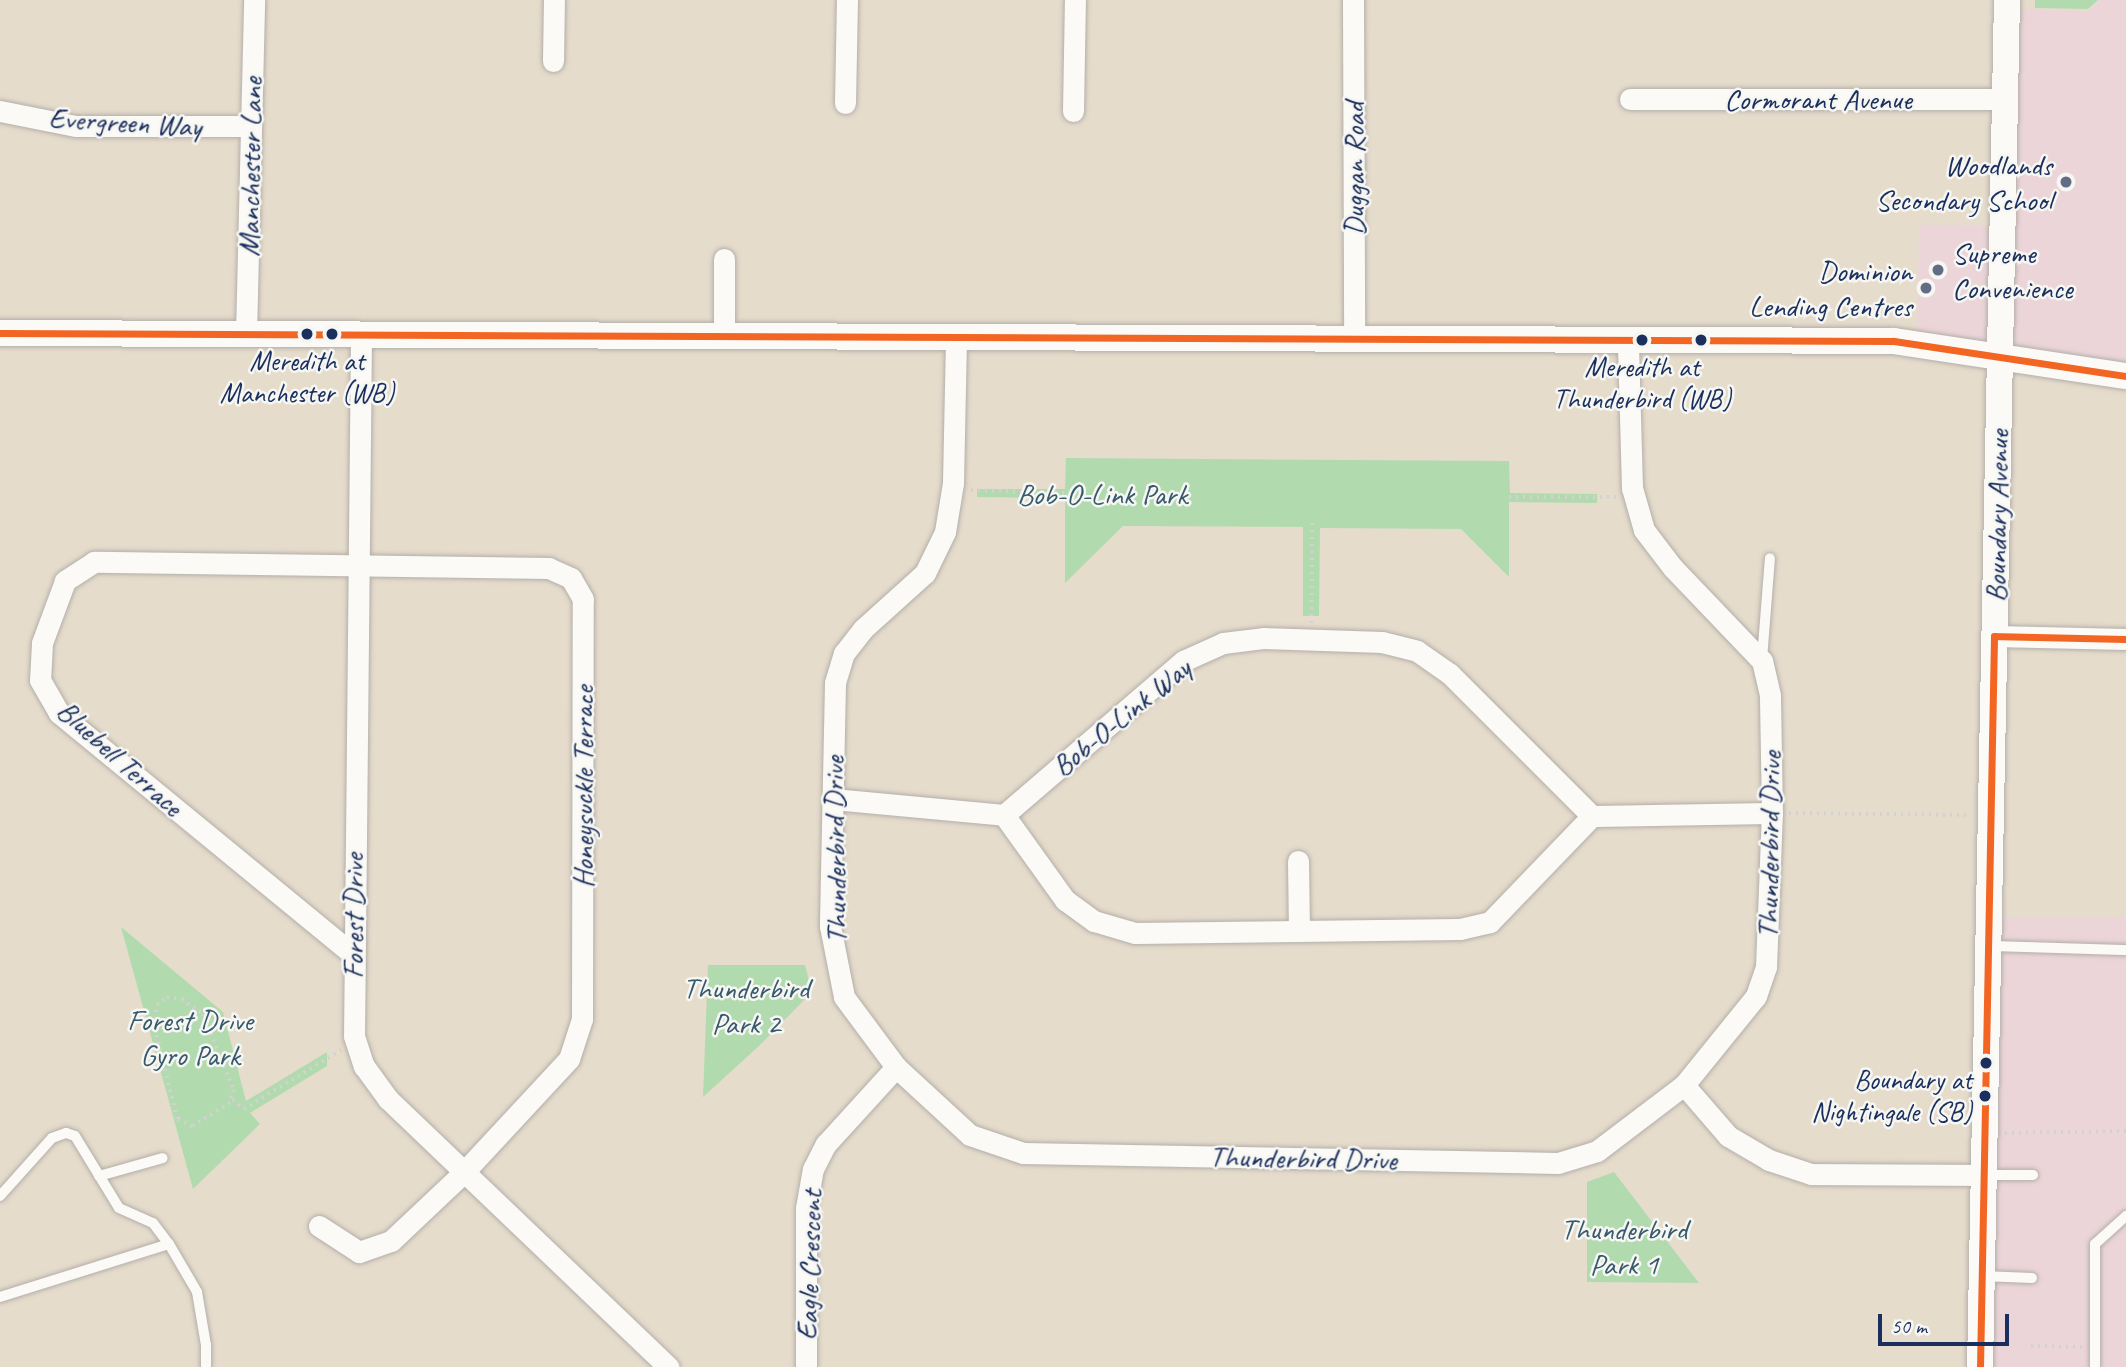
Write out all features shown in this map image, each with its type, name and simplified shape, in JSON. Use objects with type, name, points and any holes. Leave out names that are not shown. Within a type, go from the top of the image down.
[{"type":"street","name":"Manchester Lane","points":[[246,334],[254,0]]},
{"type":"street","points":[[553,61],[554,0]]},
{"type":"street","points":[[845,103],[848,0]]},
{"type":"street","points":[[1073,111],[1075,0]]},
{"type":"street","name":"Duggan Road","points":[[1353,0],[1354,339]]},
{"type":"street","name":"Boundary Avenue","points":[[1980,1367],[2007,0]]},
{"type":"street","name":"Cormorant Avenue","points":[[1630,99],[2005,99]]},
{"type":"street","name":"Evergreen Way","points":[[0,111],[76,126],[251,126]]},
{"type":"street","points":[[724,259],[724,336]]},
{"type":"street","points":[[0,333],[1894,341],[2126,376]]},
{"type":"street","name":"Forest Drive","points":[[361,336],[352,954],[356,1042],[364,1066],[388,1099],[668,1367]]},
{"type":"street","name":"Thunderbird Drive","points":[[956,339],[952,490],[945,532],[925,573],[863,629],[844,653],[835,683],[830,926],[844,997],[896,1067],[970,1135],[1023,1153],[1558,1163],[1597,1151],[1684,1085],[1756,996],[1766,967],[1772,813],[1770,695],[1762,661]]},
{"type":"street","points":[[1628,341],[1635,496],[1644,530],[1673,568],[1762,661]]},
{"type":"street","name":"Bluebell Terrace","points":[[352,954],[59,713],[40,680],[42,643],[65,580],[94,562],[358,566]]},
{"type":"street","name":"Honeysuckle Terrace","points":[[320,1226],[359,1252],[391,1241],[464,1172],[569,1059],[582,1019],[583,599],[571,578],[549,568],[358,566]]},
{"type":"street","points":[[1994,636],[2126,639]]},
{"type":"street","name":"Bob-O-Link Way","points":[[1004,815],[1183,661],[1223,643],[1263,638],[1382,642],[1417,651],[1450,674],[1592,817]]},
{"type":"street","points":[[833,799],[1004,815],[1065,901],[1094,921],[1135,933],[1460,929],[1490,922],[1592,817],[1772,813]]},
{"type":"street","points":[[1298,861],[1298,931]]},
{"type":"street","name":"Eagle Crescent","points":[[806,1367],[806,1208],[813,1169],[826,1144],[896,1067]]},
{"type":"street","points":[[1684,1085],[1728,1136],[1769,1160],[1811,1174],[1984,1174]]},
{"type":"lane","points":[[1762,661],[1770,558]]},
{"type":"lane","points":[[1988,946],[2126,950]]},
{"type":"lane","points":[[0,1196],[52,1138],[66,1133],[75,1136],[118,1208],[153,1223],[169,1244],[197,1292],[206,1345],[206,1367]]},
{"type":"lane","points":[[99,1176],[163,1158]]},
{"type":"lane","points":[[1984,1174],[2033,1175]]},
{"type":"lane","points":[[2095,1367],[2095,1244],[2126,1216]]},
{"type":"lane","points":[[0,1297],[169,1244]]},
{"type":"lane","points":[[1982,1276],[2032,1278]]},
{"type":"path","points":[[952,490],[1066,493]]},
{"type":"path","points":[[1509,497],[1635,496]]},
{"type":"path","points":[[1311,640],[1312,523]]},
{"type":"path","points":[[1772,813],[1991,815]]},
{"type":"path","points":[[233,1100],[197,1125],[187,1126],[177,1119],[153,1019],[161,1000],[182,999],[203,1014],[230,1075],[233,1100],[244,1109],[356,1042]]},
{"type":"path","points":[[2002,1133],[2126,1132]]},
{"type":"path","points":[[2034,1133],[2034,1141]]},
{"type":"path","points":[[2031,1346],[2084,1347],[2084,1338]]},
{"type":"shaded area","name":"Woodlands Secondary School","points":[[2099,0],[2126,0],[2126,373],[2003,353],[2009,9],[2088,11]]},
{"type":"shaded area","points":[[1919,225],[1999,226],[1997,342],[1917,341]]},
{"type":"shaded area","points":[[1989,918],[2126,918],[2126,1367],[1989,1367]]},
{"type":"green space","points":[[2035,0],[2098,0],[2088,9],[2035,8]]},
{"type":"green space","name":"Bob-O-Link Park","points":[[1066,458],[1509,461],[1510,493],[1597,494],[1597,503],[1509,502],[1509,577],[1461,529],[1320,528],[1319,616],[1303,616],[1303,527],[1123,526],[1065,583],[1065,498],[977,497],[977,489],[1065,489]]},
{"type":"green space","name":"Forest Drive Gyro Park","points":[[121,927],[223,1012],[246,1101],[327,1052],[327,1066],[250,1113],[260,1124],[193,1189]]},
{"type":"green space","name":"Thunderbird Park 2","points":[[708,965],[805,965],[812,992],[703,1097]]},
{"type":"green space","name":"Thunderbird Park 1","points":[[1614,1172],[1699,1283],[1587,1282],[1587,1182]]},
{"type":"transit line","points":[[0,333],[1894,341],[2126,376]]},
{"type":"transit line","points":[[1994,636],[2126,639]]},
{"type":"transit line","points":[[1980,1367],[1994,636]]},
{"type":"place","name":"Woodlands Secondary School","points":[[2066,182]]},
{"type":"place","name":"Supreme Convenience","points":[[1938,270]]},
{"type":"place","name":"Dominion Lending Centres","points":[[1926,288]]},
{"type":"place","name":"Meredith at Manchester (WB)","points":[[307,334]]},
{"type":"place","name":"Meredith at Thunderbird (WB)","points":[[1642,340]]},
{"type":"place","name":"Boundary at Nightingale (SB)","points":[[1985,1096]]}]
